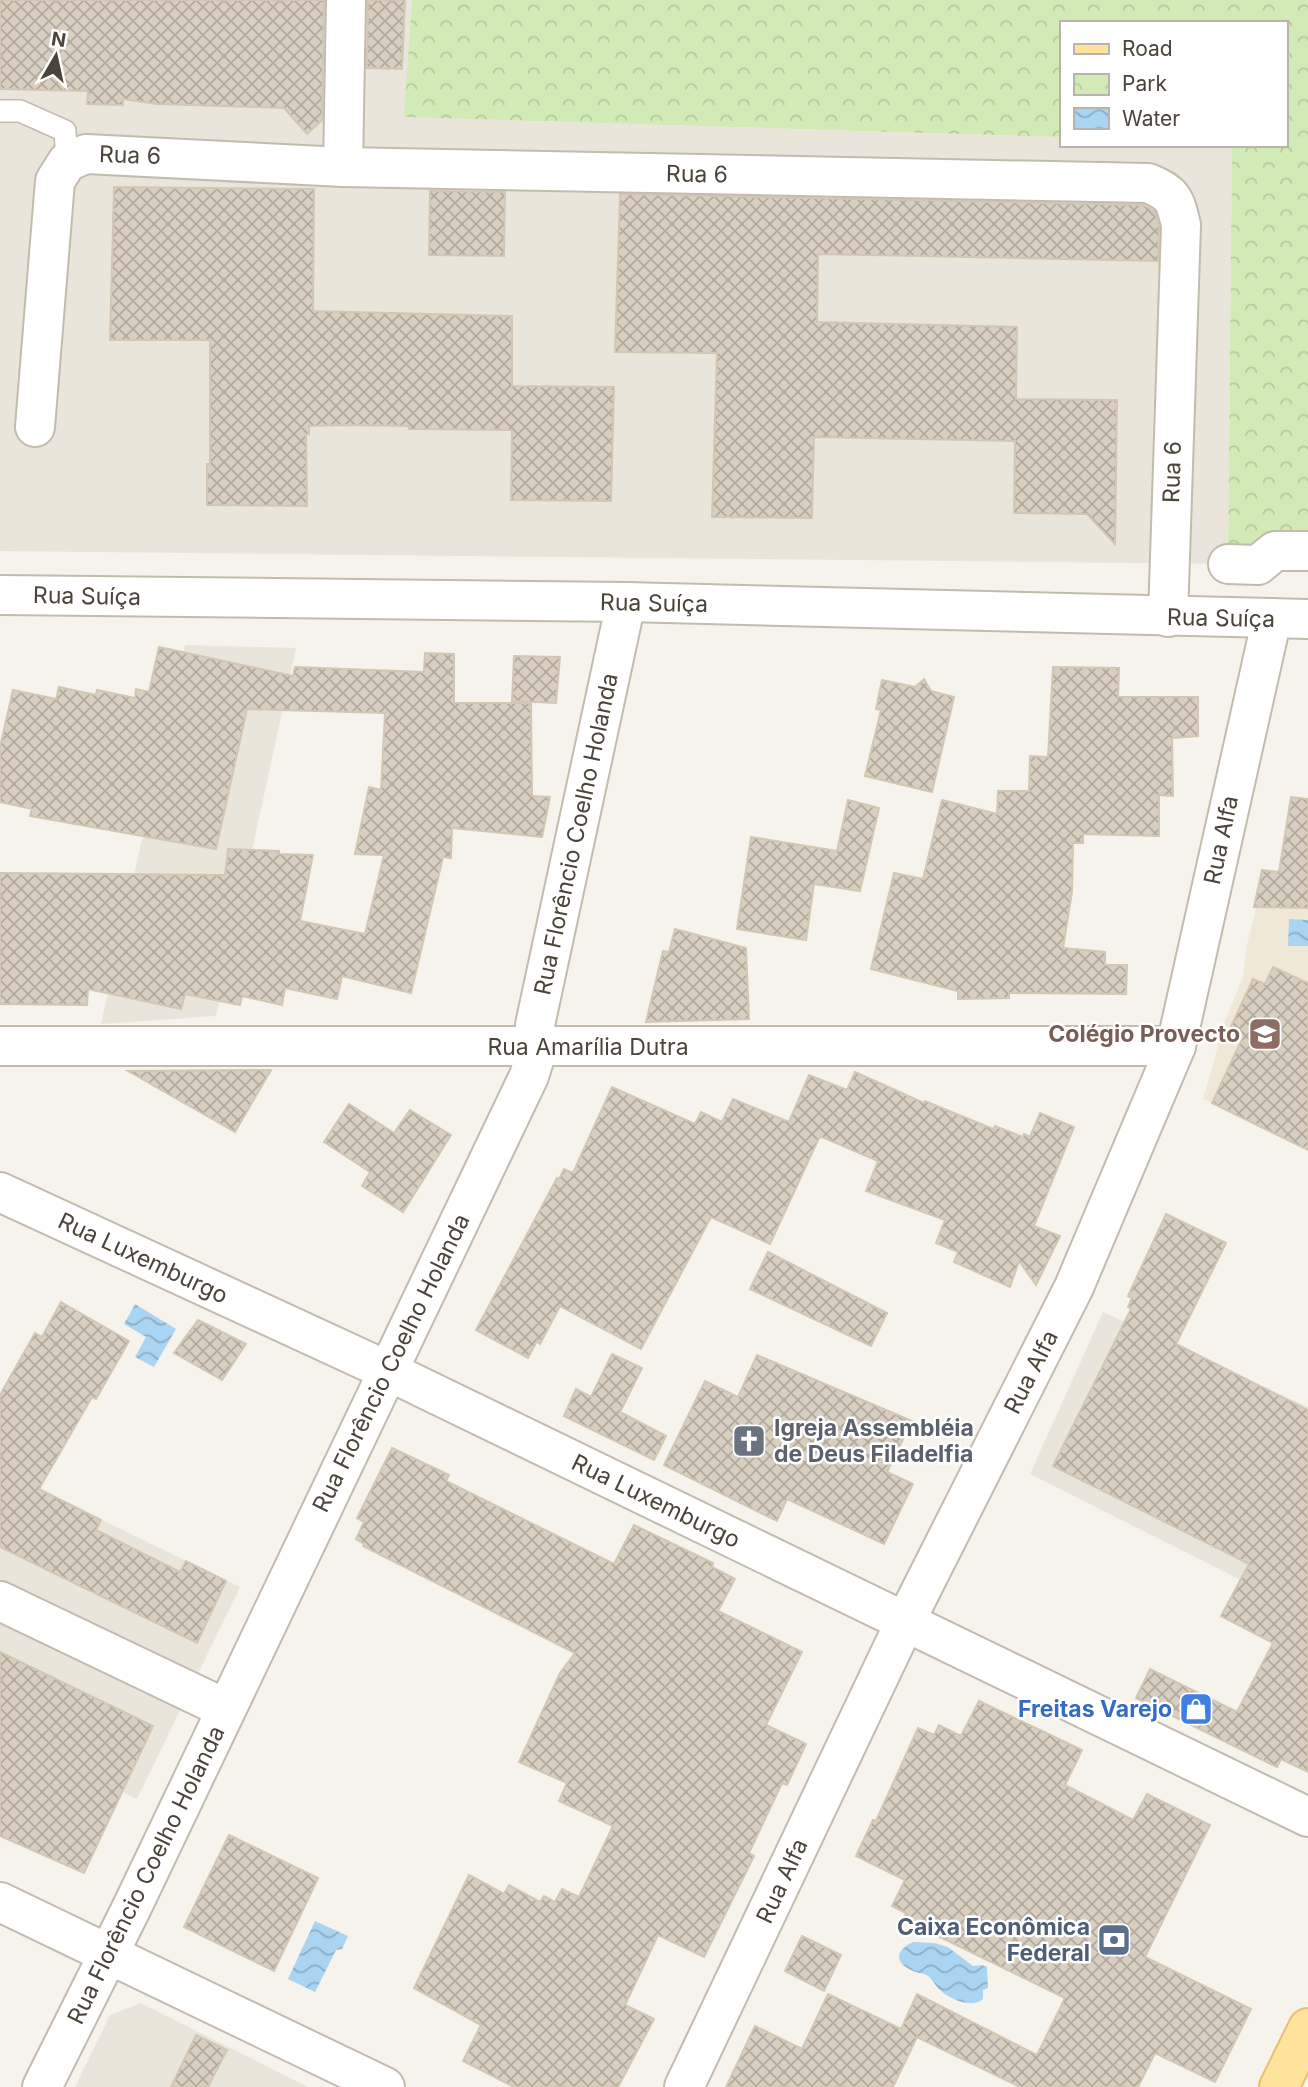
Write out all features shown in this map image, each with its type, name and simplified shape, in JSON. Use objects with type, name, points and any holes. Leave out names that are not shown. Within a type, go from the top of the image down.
[{"type":"main road","points":[[1279,2087],[1308,2028]]},
{"type":"street","points":[[343,167],[346,0]]},
{"type":"street","name":"Rua 6","points":[[35,427],[55,181],[67,162],[86,154],[343,167],[1148,183],[1163,189],[1176,202],[1181,225],[1168,617]]},
{"type":"street","points":[[1227,564],[1258,565],[1275,551],[1308,551]]},
{"type":"street","name":"Rua Suíça","points":[[0,595],[626,603],[1290,619]]},
{"type":"street","name":"Rua Florêncio Coelho Holanda","points":[[42,2087],[108,1955],[529,1076],[538,1047],[535,1025],[626,603]]},
{"type":"street","name":"Rua Alfa","points":[[684,2087],[905,1622],[1074,1287],[1176,1046],[1290,619]]},
{"type":"street","name":"Rua Amarília Dutra","points":[[0,1045],[1176,1046]]},
{"type":"street","name":"Rua Luxemburgo","points":[[0,1192],[388,1371],[1308,1817]]},
{"type":"street","points":[[0,1601],[226,1709]]},
{"type":"street","points":[[0,1902],[385,2087]]},
{"type":"lane","points":[[0,111],[20,111],[65,131],[67,162]]},
{"type":"shaded area","points":[[0,0],[412,0],[405,117],[1060,137],[1060,147],[1232,147],[1228,564],[0,551]]},
{"type":"shaded area","points":[[185,645],[296,648],[216,1016],[101,1024]]},
{"type":"shaded area","name":"Colégio Provecto","points":[[1308,907],[1308,1150],[1203,1099],[1225,1021],[1243,977],[1256,908]]},
{"type":"shaded area","points":[[1103,1312],[1308,1407],[1308,1614],[1030,1474]]},
{"type":"shaded area","points":[[14,1477],[240,1587],[137,1799],[0,1732],[0,1506]]},
{"type":"shaded area","points":[[141,2003],[308,2087],[75,2087],[110,2015]]},
{"type":"green space","points":[[412,0],[1308,0],[1308,551],[1228,564],[1232,147],[1287,147],[1287,21],[1060,21],[1060,137],[404,117]]},
{"type":"water","points":[[1289,919],[1308,920],[1308,946],[1288,946]]},
{"type":"water","points":[[135,1304],[176,1329],[154,1367],[135,1357],[146,1337],[124,1324]]},
{"type":"water","points":[[315,1921],[348,1936],[342,1949],[336,1950],[315,1992],[288,1979]]},
{"type":"water","points":[[913,1942],[948,1947],[973,1966],[987,1967],[988,1988],[983,1990],[983,1999],[966,2003],[954,1999],[939,1989],[928,1976],[902,1964],[900,1952]]},
{"type":"building","points":[[0,0],[324,0],[322,120],[307,134],[284,108],[157,104],[123,99],[123,105],[87,104],[88,91],[0,89]]},
{"type":"building","points":[[368,0],[405,0],[402,69],[367,68]]},
{"type":"building","points":[[114,187],[314,189],[313,311],[512,316],[512,386],[614,387],[611,501],[511,500],[512,430],[344,425],[309,426],[309,434],[306,434],[307,506],[207,505],[207,464],[210,464],[210,340],[110,340]]},
{"type":"building","points":[[430,191],[505,192],[504,256],[429,255]]},
{"type":"building","points":[[620,194],[1143,205],[1151,209],[1155,212],[1159,227],[1158,261],[818,254],[817,322],[1017,327],[1016,399],[1117,400],[1115,544],[1087,514],[1014,513],[1015,441],[814,437],[812,518],[712,517],[717,353],[615,352]]},
{"type":"building","points":[[159,647],[293,676],[295,667],[424,672],[425,653],[454,654],[454,703],[531,703],[532,796],[550,797],[542,837],[452,828],[451,858],[443,857],[411,993],[342,976],[337,999],[285,988],[282,1005],[242,996],[240,1005],[185,994],[181,1009],[88,989],[87,1005],[0,1004],[0,873],[225,875],[228,849],[313,855],[300,921],[365,934],[384,855],[355,854],[369,787],[381,790],[385,713],[247,709],[216,849],[30,816],[32,809],[0,802],[0,747],[13,690],[56,699],[59,687],[96,695],[97,690],[135,698],[136,689],[149,692]]},
{"type":"building","points":[[514,656],[560,657],[556,703],[512,701]]},
{"type":"building","points":[[1053,667],[1119,668],[1118,697],[1198,697],[1198,736],[1172,738],[1173,796],[1159,795],[1159,836],[1083,834],[1083,843],[1073,843],[1072,892],[1063,948],[1105,952],[1105,965],[1127,965],[1126,994],[1009,993],[1009,998],[958,999],[958,991],[871,969],[894,873],[923,879],[942,800],[997,814],[998,791],[1029,791],[1030,756],[1048,757]]},
{"type":"building","points":[[924,679],[931,691],[954,697],[932,792],[865,776],[881,710],[876,709],[882,680],[915,687]]},
{"type":"building","points":[[1291,797],[1308,799],[1308,908],[1254,907],[1262,870],[1279,872]]},
{"type":"building","points":[[848,800],[879,808],[860,891],[814,884],[806,940],[737,929],[751,837],[837,851]]},
{"type":"building","points":[[675,929],[746,948],[749,1019],[646,1022],[663,951],[669,952]]},
{"type":"building","name":"Colégio Provecto","points":[[1273,967],[1308,983],[1308,1150],[1212,1103],[1242,1039],[1227,1035],[1253,979],[1265,984]]},
{"type":"building","points":[[271,1070],[235,1132],[128,1071]]},
{"type":"building","points":[[855,1072],[924,1103],[925,1101],[993,1129],[995,1126],[1023,1137],[1024,1134],[1030,1137],[1040,1113],[1074,1127],[1034,1226],[1060,1236],[1036,1285],[1019,1261],[1010,1287],[954,1262],[958,1252],[936,1243],[945,1220],[866,1191],[878,1161],[822,1137],[819,1138],[770,1244],[711,1217],[641,1349],[560,1306],[540,1344],[537,1341],[528,1358],[476,1330],[557,1178],[559,1179],[564,1169],[573,1173],[612,1087],[695,1124],[701,1112],[722,1122],[733,1099],[789,1122],[809,1075],[847,1090]]},
{"type":"building","points":[[349,1104],[394,1133],[410,1110],[451,1135],[403,1212],[362,1186],[370,1172],[324,1142]]},
{"type":"building","points":[[1166,1214],[1226,1243],[1176,1344],[1308,1410],[1308,1772],[1281,1759],[1277,1767],[1136,1698],[1150,1669],[1237,1712],[1273,1643],[1221,1616],[1249,1564],[1053,1466],[1131,1309],[1128,1307],[1132,1298],[1128,1296]]},
{"type":"building","points":[[768,1252],[887,1313],[871,1346],[750,1289]]},
{"type":"building","points":[[61,1302],[129,1341],[96,1399],[92,1397],[39,1489],[101,1520],[96,1530],[180,1572],[186,1561],[226,1581],[197,1643],[0,1547],[0,1395],[35,1333],[42,1337]]},
{"type":"building","points":[[198,1320],[246,1344],[222,1380],[174,1353]]},
{"type":"building","points":[[612,1354],[642,1368],[620,1412],[666,1436],[654,1460],[564,1416],[576,1389],[591,1397]]},
{"type":"building","name":"Igreja Assembléia de Deus Filadelfia","points":[[757,1355],[912,1421],[887,1472],[913,1484],[884,1544],[787,1499],[777,1521],[664,1465],[705,1381],[738,1397]]},
{"type":"building","points":[[392,1448],[449,1475],[446,1481],[614,1564],[634,1525],[713,1563],[712,1567],[735,1579],[718,1611],[802,1652],[766,1725],[806,1744],[787,1785],[782,1783],[749,1853],[754,1856],[704,1957],[658,1935],[625,2005],[654,2019],[618,2087],[514,2087],[463,2061],[481,2025],[414,1988],[469,1875],[504,1894],[509,1885],[540,1902],[544,1896],[555,1902],[562,1889],[579,1897],[613,1826],[559,1801],[567,1783],[519,1762],[560,1673],[575,1653],[363,1546],[364,1544],[356,1539],[364,1522],[357,1518]]},
{"type":"building","points":[[0,1652],[153,1726],[84,1873],[0,1836]]},
{"type":"building","points":[[979,1701],[1082,1750],[1065,1785],[1133,1820],[1147,1794],[1210,1825],[1145,1957],[1251,2009],[1215,2082],[1155,2053],[1138,2087],[1020,2087],[917,2037],[893,2087],[726,2087],[755,2026],[802,2049],[828,1994],[901,2029],[917,1994],[1037,2055],[1065,1998],[903,1919],[906,1913],[892,1906],[905,1880],[856,1856],[873,1820],[876,1821],[918,1728],[934,1735],[939,1725],[961,1736]]},
{"type":"building","points":[[229,1835],[318,1878],[274,1971],[184,1927]]},
{"type":"building","points":[[802,1936],[841,1955],[824,1991],[785,1971]]},
{"type":"building","points":[[196,2035],[227,2050],[208,2087],[171,2087]]},
{"type":"place","name":"Colégio Provecto","points":[[1265,1034]]},
{"type":"place","name":"Igreja Assembléia de Deus Filadelfia","points":[[749,1441]]},
{"type":"place","name":"Freitas Varejo","points":[[1196,1709]]},
{"type":"place","name":"Caixa Econômica Federal","points":[[1114,1940]]}]
